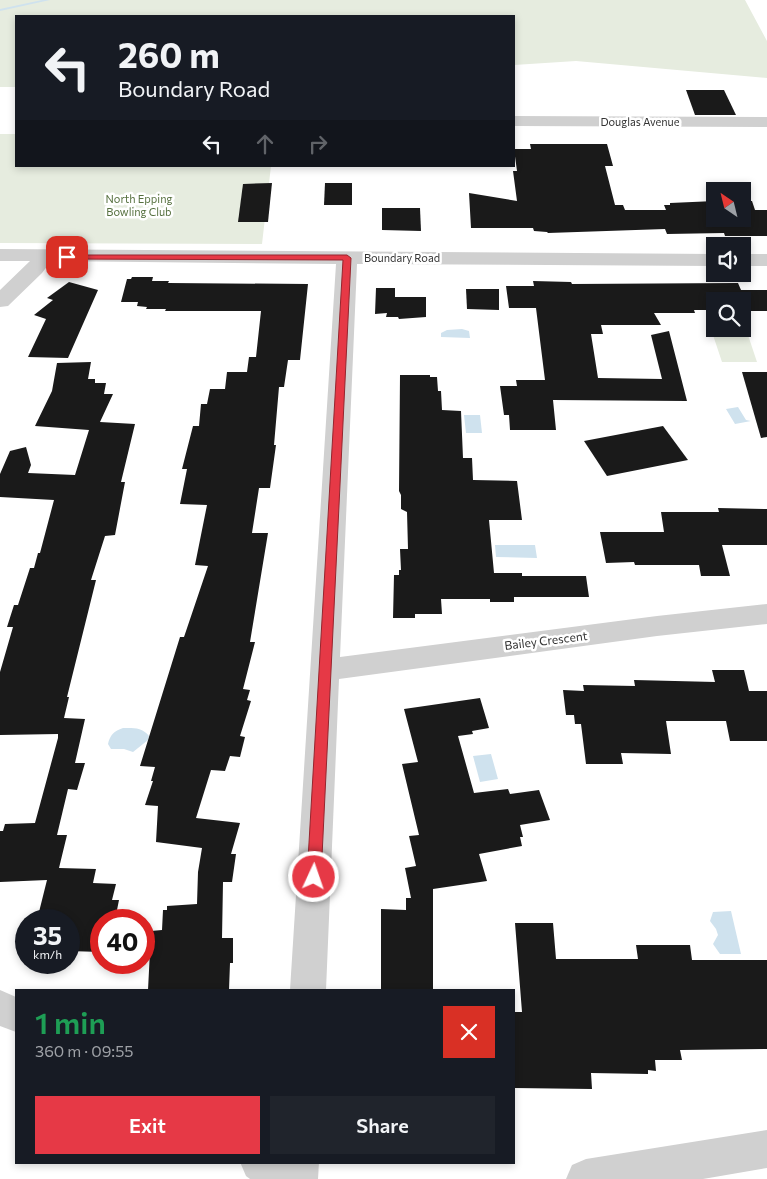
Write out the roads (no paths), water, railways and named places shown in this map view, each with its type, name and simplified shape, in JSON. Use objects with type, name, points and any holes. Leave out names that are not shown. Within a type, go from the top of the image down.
[{"type":"street","name":"Douglas Avenue","points":[[515,121],[767,122]]},
{"type":"street","name":"Boundary Road","points":[[0,255],[44,257],[706,260]]},
{"type":"street","points":[[0,301],[35,269],[44,257]]},
{"type":"street","points":[[308,989],[347,258]]},
{"type":"street","points":[[751,260],[767,260]]},
{"type":"street","name":"Bailey Crescent","points":[[324,670],[657,626],[767,614]]},
{"type":"street","points":[[0,1006],[15,1015]]},
{"type":"street","points":[[586,1179],[767,1149]]},
{"type":"street","points":[[263,1164],[284,1179]]},
{"type":"street","points":[[298,1179],[299,1164]]},
{"type":"water","points":[[462,329],[469,331],[470,338],[441,337],[441,333],[447,330]]},
{"type":"water","points":[[738,407],[746,420],[751,421],[735,424],[726,409]]},
{"type":"water","points":[[464,415],[480,415],[482,433],[466,433]]},
{"type":"water","points":[[495,545],[535,545],[537,558],[496,557]]},
{"type":"water","points":[[123,728],[143,731],[149,736],[148,740],[133,752],[124,749],[111,749],[108,744],[111,736]]},
{"type":"water","points":[[491,754],[498,779],[480,782],[473,756]]},
{"type":"water","points":[[731,911],[741,954],[720,954],[713,944],[718,935],[710,921],[713,912]]},
{"type":"waterway","points":[[0,10],[48,0]]},
{"type":"park label","name":"North Epping Bowling Club","points":[[139,205]]}]
